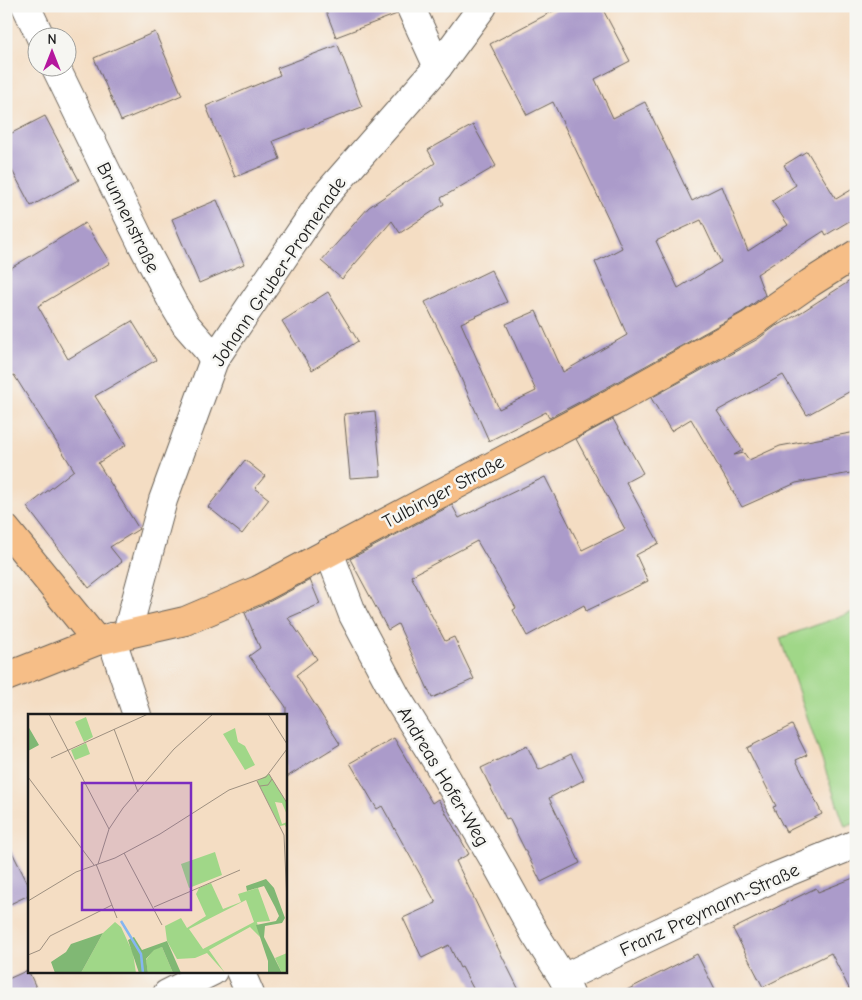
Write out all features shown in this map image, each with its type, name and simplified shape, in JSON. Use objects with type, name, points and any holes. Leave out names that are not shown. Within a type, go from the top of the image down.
[{"type":"main road","name":"Tulbinger Straße","points":[[6,677],[112,637],[185,621],[258,590],[613,402],[750,325],[810,283],[856,254]]},
{"type":"main road","points":[[6,529],[112,637]]},
{"type":"street","points":[[26,6],[36,28]]},
{"type":"street","points":[[410,6],[438,67]]},
{"type":"street","name":"Johann Gruber-Promenade","points":[[112,637],[214,360],[325,196],[438,67],[483,6]]},
{"type":"street","name":"Brunnenstraße","points":[[61,78],[174,305],[186,325],[200,340],[214,360]]},
{"type":"street","name":"Andreas Hofer-Weg","points":[[329,552],[353,615],[397,698],[447,778],[535,934],[567,986]]},
{"type":"street","points":[[112,637],[137,714]]},
{"type":"street","name":"Franz Preymann-Straße","points":[[567,986],[775,877],[856,844]]},
{"type":"street","points":[[167,994],[211,972]]},
{"type":"street","points":[[240,972],[250,994]]},
{"type":"green space","points":[[856,611],[856,823],[845,827],[780,638]]},
{"type":"building","points":[[324,6],[395,6],[397,14],[336,37]]},
{"type":"building","points":[[563,6],[601,6],[630,61],[595,79],[613,118],[645,102],[692,201],[722,186],[748,251],[788,225],[772,201],[796,185],[784,165],[807,151],[836,199],[856,187],[856,217],[826,235],[824,231],[757,274],[765,295],[742,312],[549,418],[546,412],[489,441],[425,302],[491,270],[507,302],[461,323],[499,409],[536,391],[506,324],[536,311],[563,372],[627,335],[595,262],[622,248],[612,226],[553,102],[527,115],[490,44]],"holes":[[[701,220],[721,262],[678,288],[656,241]]]},
{"type":"building","points":[[155,32],[182,95],[121,121],[94,58]]},
{"type":"building","points":[[338,45],[362,107],[273,141],[280,159],[235,177],[206,106],[280,75],[277,68]]},
{"type":"building","points":[[45,116],[79,180],[31,206],[6,159],[6,136]]},
{"type":"building","points":[[473,125],[496,166],[441,198],[444,204],[400,233],[392,221],[342,279],[321,261],[369,207],[435,163],[428,150]]},
{"type":"building","points":[[217,200],[244,264],[199,283],[172,219]]},
{"type":"building","points":[[85,223],[110,263],[38,306],[68,359],[132,321],[156,360],[95,396],[126,445],[98,463],[139,529],[110,547],[122,562],[89,588],[27,507],[74,470],[14,375],[6,379],[6,271]]},
{"type":"building","points":[[856,277],[856,388],[807,415],[783,375],[717,411],[743,450],[734,455],[744,453],[749,460],[780,446],[856,432],[856,472],[796,483],[742,507],[691,419],[671,431],[651,398],[758,339],[777,325],[800,313]]},
{"type":"building","points":[[328,292],[358,341],[312,370],[282,321]]},
{"type":"building","points":[[375,411],[381,476],[350,478],[344,414]]},
{"type":"building","points":[[613,419],[643,473],[626,482],[659,543],[636,555],[648,581],[586,611],[584,605],[527,636],[513,610],[516,608],[477,541],[411,576],[445,641],[454,637],[474,679],[432,698],[398,624],[388,630],[350,559],[452,505],[459,518],[545,477],[582,550],[625,529],[576,439]]},
{"type":"building","points":[[245,460],[265,476],[255,488],[269,499],[242,534],[208,507]]},
{"type":"building","points":[[310,580],[320,604],[288,618],[317,659],[296,675],[340,744],[286,777],[286,707],[249,656],[260,648],[245,613]]},
{"type":"building","points":[[792,725],[807,755],[796,760],[822,814],[786,832],[773,807],[776,806],[747,748]]},
{"type":"building","points":[[394,738],[432,803],[438,799],[469,854],[456,861],[521,994],[476,994],[449,945],[422,958],[403,918],[436,903],[382,806],[377,809],[350,763]]},
{"type":"building","points":[[527,746],[539,770],[571,754],[584,780],[549,798],[580,863],[541,882],[509,818],[506,819],[481,768]]},
{"type":"building","points":[[6,840],[28,884],[28,895],[6,906]]},
{"type":"building","points":[[856,877],[856,994],[852,994],[831,953],[763,987],[733,929],[816,888],[818,892]]},
{"type":"building","points":[[697,954],[717,994],[619,994]]},
{"type":"building","points":[[28,970],[39,994],[6,994],[6,980]]}]
